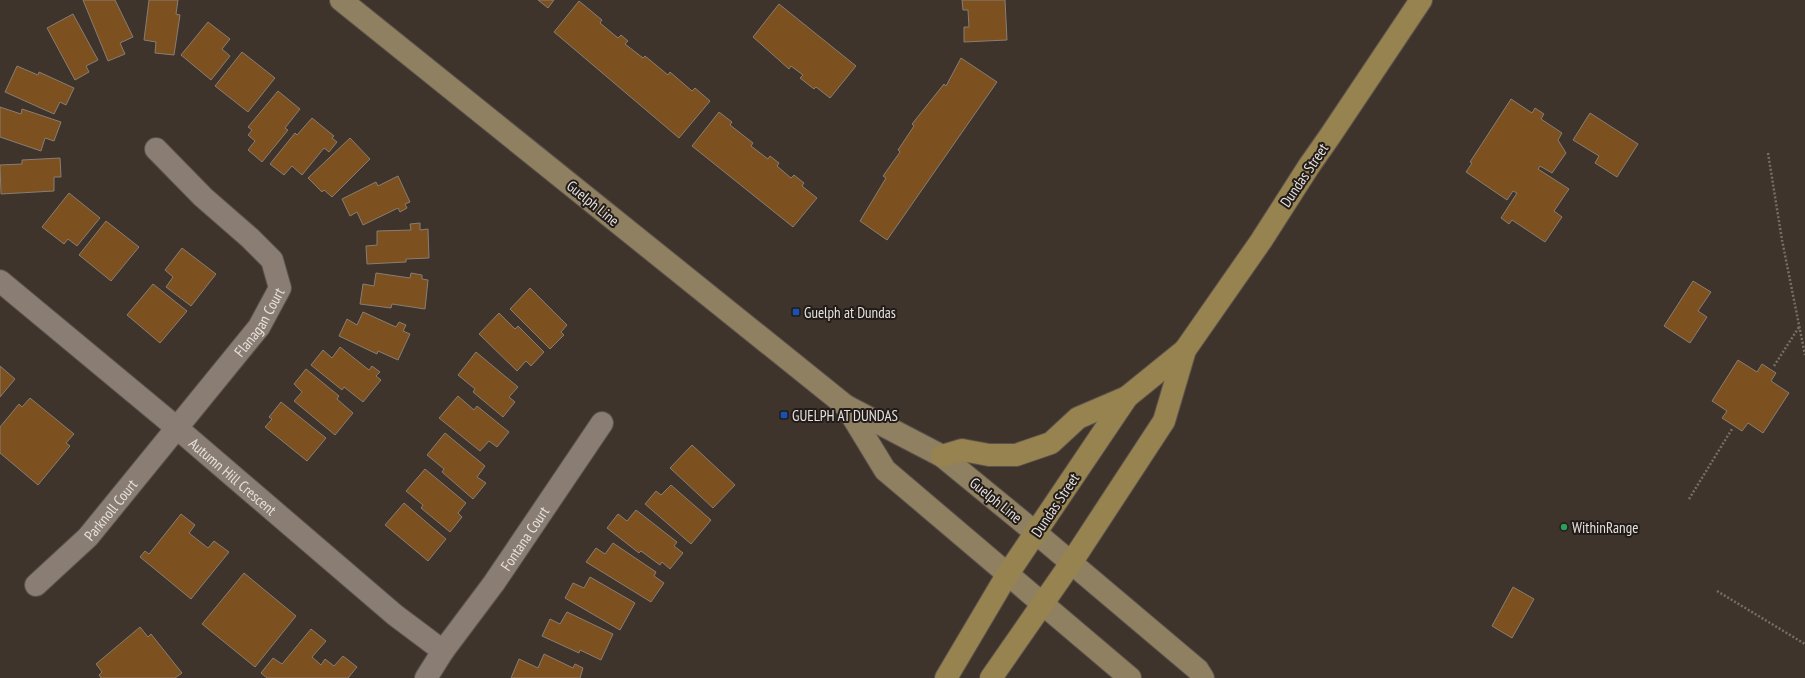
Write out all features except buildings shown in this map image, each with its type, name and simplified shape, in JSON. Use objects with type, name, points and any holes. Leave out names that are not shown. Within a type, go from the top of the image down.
[{"type":"main road","name":"Guelph Line","points":[[341,0],[846,406],[942,456],[1036,533],[1198,670],[1203,678]]},
{"type":"main road","name":"Dundas Street","points":[[946,678],[1007,575],[1127,397],[1185,350],[1261,241],[1308,166],[1330,136],[1421,0]]},
{"type":"main road","name":"Dundas Street","points":[[991,678],[1071,563],[1164,421],[1185,350]]},
{"type":"main road","points":[[942,456],[962,450],[989,455],[1016,455],[1051,443],[1078,418],[1127,397]]},
{"type":"main road","name":"Guelph Line","points":[[846,406],[885,470],[1042,605],[1130,678]]},
{"type":"street","name":"Flanagan Court","points":[[156,149],[203,197],[250,238],[272,260],[280,288],[259,327],[177,428]]},
{"type":"street","name":"Autumn Hill Crescent","points":[[0,281],[177,428],[394,614],[443,652]]},
{"type":"street","name":"Fontana Court","points":[[443,652],[494,583],[602,423]]},
{"type":"street","name":"Parknoll Court","points":[[36,585],[88,537],[177,428]]},
{"type":"street","points":[[426,678],[443,652]]},
{"type":"path","points":[[1768,153],[1782,240],[1805,355]]},
{"type":"path","points":[[1774,366],[1799,326]]},
{"type":"path","points":[[1689,499],[1732,429]]},
{"type":"path","points":[[1717,591],[1805,644]]},
{"type":"place","name":"Guelph at Dundas","points":[[796,312]]},
{"type":"place","name":"GUELPH AT DUNDAS","points":[[784,415]]},
{"type":"place","name":"WithinRange","points":[[1564,527]]}]
